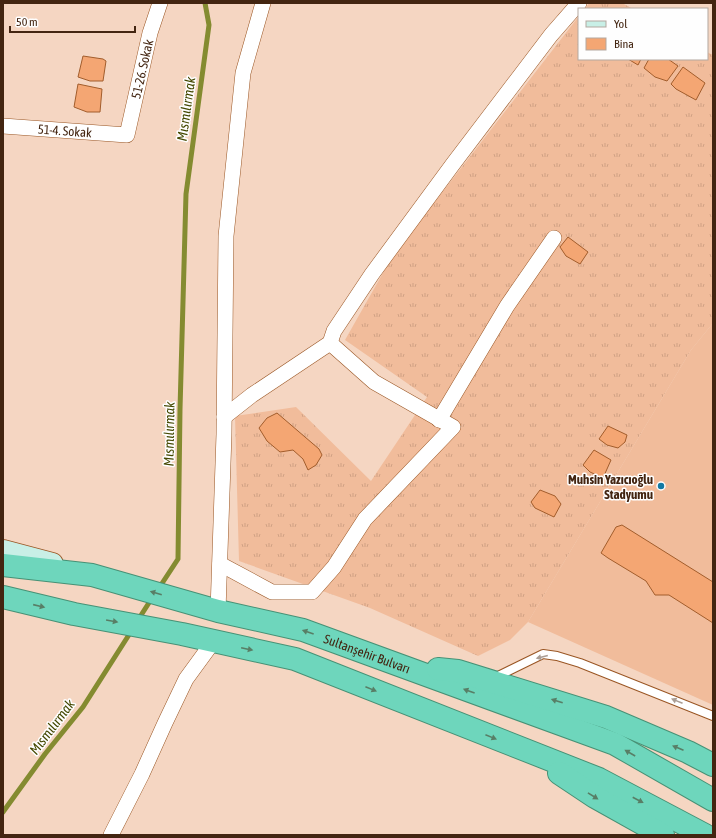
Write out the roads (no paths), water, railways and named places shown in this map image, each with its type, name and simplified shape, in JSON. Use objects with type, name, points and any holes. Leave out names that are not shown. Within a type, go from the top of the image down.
[{"type":"highway","name":"Sultanşehir Bulvarı","points":[[3,565],[92,575],[218,611],[303,630],[615,744],[713,800]]},
{"type":"highway","points":[[3,597],[74,614],[182,634],[295,659],[599,779],[705,835]]},
{"type":"highway","points":[[397,664],[458,671],[606,717],[688,752],[713,765]]},
{"type":"highway","points":[[525,750],[595,797],[663,835]]},
{"type":"main road","points":[[3,551],[92,575]]},
{"type":"street","name":"51-26. Sokak","points":[[127,135],[150,33],[160,3]]},
{"type":"street","points":[[218,611],[224,416],[226,236],[243,73],[263,3]]},
{"type":"street","points":[[224,416],[252,395],[330,343],[334,331],[372,274],[551,35],[579,3]]},
{"type":"street","name":"51-4. Sokak","points":[[3,126],[127,135]]},
{"type":"street","points":[[439,420],[507,306],[554,238]]},
{"type":"street","points":[[220,564],[272,592],[312,592],[334,567],[365,519],[453,427],[374,382],[330,343]]},
{"type":"street","points":[[111,835],[142,774],[186,679],[213,642]]},
{"type":"lane","points":[[489,680],[543,654],[557,656],[580,662],[713,716]]},
{"type":"waterway","name":"Mısmılırmak","points":[[159,588],[178,559],[180,409],[186,194],[209,25],[205,3]]},
{"type":"waterway","name":"Mısmılırmak","points":[[138,620],[152,598]]},
{"type":"waterway","name":"Mısmılırmak","points":[[3,812],[45,754],[83,707],[132,630]]},
{"type":"place","name":"Muhsin Yazıcıoğlu Stadyumu","points":[[661,486]]}]
